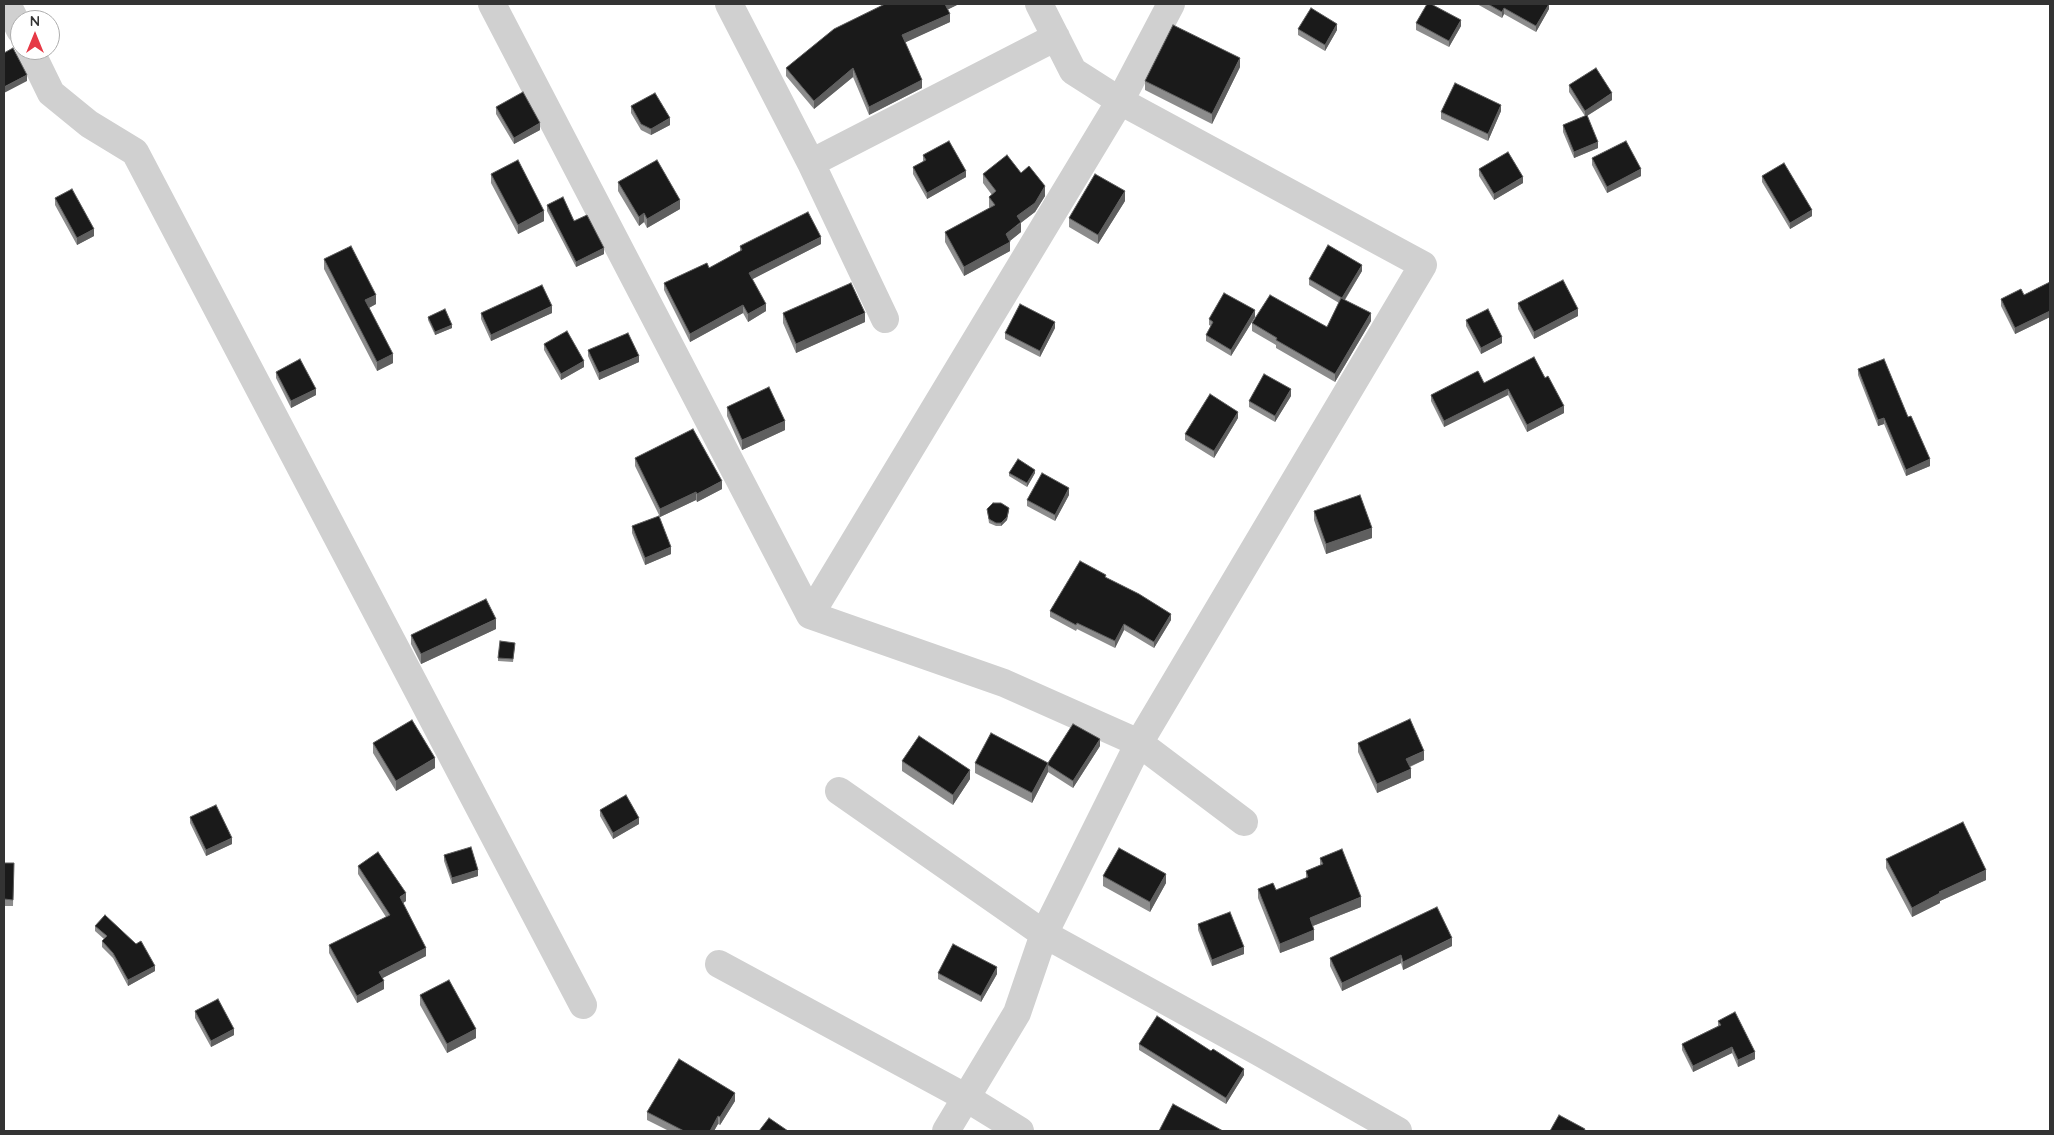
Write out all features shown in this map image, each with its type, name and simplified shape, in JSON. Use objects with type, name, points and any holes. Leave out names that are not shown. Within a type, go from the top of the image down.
[{"type":"street","points":[[492,4],[810,615],[1004,682],[1139,743],[1244,822]]},
{"type":"street","points":[[729,4],[811,162],[885,319]]},
{"type":"street","points":[[946,1131],[1017,1013],[1044,934],[1139,743],[1423,264],[1120,101],[1073,71],[1039,4]]},
{"type":"street","points":[[810,615],[1120,101],[1171,4]]},
{"type":"street","points":[[811,162],[1056,37]]},
{"type":"street","points":[[35,60],[51,93],[89,124],[135,152],[583,1005]]},
{"type":"street","points":[[839,791],[1044,934],[1398,1131]]},
{"type":"street","points":[[719,964],[965,1097],[1020,1131]]},
{"type":"building","points":[[885,4],[945,4],[950,14],[902,35],[922,80],[869,107],[853,68],[814,101],[786,68],[834,29]]},
{"type":"building","points":[[1427,4],[1431,4],[1461,20],[1449,41],[1416,23]]},
{"type":"building","points":[[1488,4],[1549,4],[1536,26],[1504,8],[1502,12]]},
{"type":"building","points":[[1311,8],[1337,24],[1325,45],[1298,29]]},
{"type":"building","points":[[1173,25],[1240,58],[1212,114],[1145,81]]},
{"type":"building","points":[[10,50],[10,60],[19,60],[27,75],[4,87],[4,53]]},
{"type":"building","points":[[1596,68],[1612,93],[1585,111],[1569,85]]},
{"type":"building","points":[[1455,83],[1501,105],[1488,134],[1441,112]]},
{"type":"building","points":[[523,92],[540,123],[514,138],[496,107]]},
{"type":"building","points":[[655,93],[670,118],[651,129],[641,124],[631,106]]},
{"type":"building","points":[[1587,115],[1598,142],[1574,152],[1563,125]]},
{"type":"building","points":[[949,141],[966,171],[927,193],[913,167],[926,160],[923,155]]},
{"type":"building","points":[[1626,141],[1641,169],[1607,187],[1592,158]]},
{"type":"building","points":[[1508,152],[1523,177],[1494,194],[1479,169]]},
{"type":"building","points":[[1007,155],[1021,173],[1029,166],[1045,186],[1035,203],[1017,216],[1021,222],[1006,234],[1010,242],[964,267],[945,232],[995,205],[989,197],[996,191],[983,174]]},
{"type":"building","points":[[518,160],[544,211],[518,225],[491,174]]},
{"type":"building","points":[[657,160],[680,200],[647,219],[644,213],[639,217],[618,182]]},
{"type":"building","points":[[1784,163],[1812,210],[1790,223],[1762,176]]},
{"type":"building","points":[[1095,174],[1125,191],[1098,235],[1069,218]]},
{"type":"building","points":[[72,189],[94,229],[77,238],[55,198]]},
{"type":"building","points":[[563,197],[574,221],[587,215],[604,248],[576,262],[547,205]]},
{"type":"building","points":[[808,212],[821,237],[749,273],[766,304],[748,314],[743,305],[690,334],[664,283],[707,263],[709,268],[742,250],[740,246]]},
{"type":"building","points":[[1328,245],[1362,265],[1342,298],[1309,279]]},
{"type":"building","points":[[351,246],[376,295],[365,300],[393,354],[377,362],[324,259]]},
{"type":"building","points":[[1563,280],[1578,309],[1534,332],[1518,303]]},
{"type":"building","points":[[2050,282],[2050,311],[2015,328],[2001,299],[2021,289],[2024,295]]},
{"type":"building","points":[[851,283],[865,313],[796,344],[783,313]]},
{"type":"building","points":[[542,285],[552,306],[491,335],[481,313]]},
{"type":"building","points":[[1224,293],[1255,310],[1231,350],[1206,335],[1213,322],[1209,319]]},
{"type":"building","points":[[1270,295],[1327,327],[1341,298],[1371,313],[1335,374],[1276,340],[1277,338],[1252,323]]},
{"type":"building","points":[[1020,304],[1055,322],[1040,351],[1005,333]]},
{"type":"building","points":[[445,309],[452,325],[435,332],[428,317]]},
{"type":"building","points":[[1488,309],[1502,337],[1481,348],[1466,320]]},
{"type":"building","points":[[567,331],[584,361],[561,374],[544,344]]},
{"type":"building","points":[[628,333],[639,356],[599,373],[588,350]]},
{"type":"building","points":[[1534,357],[1545,378],[1548,376],[1564,406],[1527,425],[1508,389],[1444,421],[1431,395],[1478,371],[1484,383]]},
{"type":"building","points":[[300,359],[316,389],[291,401],[276,372]]},
{"type":"building","points":[[1884,359],[1908,417],[1911,416],[1930,459],[1906,470],[1884,418],[1878,420],[1858,369]]},
{"type":"building","points":[[1264,374],[1291,389],[1275,416],[1249,401]]},
{"type":"building","points":[[769,387],[785,421],[742,440],[727,407]]},
{"type":"building","points":[[1210,394],[1238,412],[1214,451],[1185,434]]},
{"type":"building","points":[[693,429],[722,481],[697,494],[696,492],[660,509],[635,458]]},
{"type":"building","points":[[1018,459],[1035,470],[1027,483],[1009,473]]},
{"type":"building","points":[[1042,473],[1069,488],[1055,515],[1027,500]]},
{"type":"building","points":[[1360,495],[1372,528],[1326,544],[1314,511]]},
{"type":"building","points":[[993,503],[1001,503],[1009,508],[1007,517],[1001,523],[996,523],[989,519],[987,509]]},
{"type":"building","points":[[659,516],[671,547],[645,558],[632,526]]},
{"type":"building","points":[[1080,561],[1171,614],[1154,642],[1124,624],[1115,641],[1077,623],[1076,625],[1050,611]]},
{"type":"building","points":[[486,599],[496,619],[421,654],[411,635]]},
{"type":"building","points":[[500,641],[515,643],[513,659],[498,658]]},
{"type":"building","points":[[1410,719],[1424,751],[1406,759],[1411,769],[1377,784],[1358,743]]},
{"type":"building","points":[[412,720],[435,758],[396,781],[373,743]]},
{"type":"building","points":[[1073,724],[1100,739],[1073,781],[1048,765],[1048,763]]},
{"type":"building","points":[[991,733],[1048,763],[1032,793],[975,763]]},
{"type":"building","points":[[919,736],[970,770],[953,795],[902,761]]},
{"type":"building","points":[[626,795],[639,818],[613,833],[600,810]]},
{"type":"building","points":[[216,805],[232,838],[206,850],[190,817]]},
{"type":"building","points":[[1963,822],[1986,870],[1939,892],[1912,908],[1886,859]]},
{"type":"building","points":[[471,847],[478,870],[452,878],[444,855]]},
{"type":"building","points":[[1119,848],[1166,874],[1150,902],[1103,876]]},
{"type":"building","points":[[1342,849],[1361,897],[1310,918],[1314,930],[1280,944],[1258,889],[1273,883],[1276,890],[1308,877],[1306,871],[1323,864],[1320,858]]},
{"type":"building","points":[[378,852],[406,893],[400,897],[426,948],[379,972],[384,981],[357,996],[329,945],[390,915],[358,866]]},
{"type":"building","points":[[4,863],[14,863],[13,900],[4,899]]},
{"type":"building","points":[[1437,907],[1452,938],[1403,962],[1401,955],[1342,983],[1330,958]]},
{"type":"building","points":[[1230,912],[1244,947],[1212,960],[1198,924]]},
{"type":"building","points":[[105,915],[136,944],[141,941],[155,966],[128,980],[113,953],[102,941],[107,936],[95,926]]},
{"type":"building","points":[[953,944],[997,967],[981,996],[938,973]]},
{"type":"building","points":[[449,980],[476,1029],[447,1044],[420,995]]},
{"type":"building","points":[[218,999],[234,1029],[211,1041],[195,1011]]},
{"type":"building","points":[[1735,1012],[1755,1052],[1738,1060],[1732,1047],[1693,1066],[1682,1044],[1721,1025],[1718,1021]]},
{"type":"building","points":[[1157,1016],[1211,1051],[1213,1049],[1244,1069],[1226,1098],[1139,1044]]},
{"type":"building","points":[[679,1059],[735,1093],[720,1117],[718,1116],[710,1131],[684,1131],[647,1112]]},
{"type":"building","points":[[1173,1104],[1223,1131],[1159,1131]]},
{"type":"building","points":[[1559,1115],[1585,1129],[1584,1131],[1550,1131]]},
{"type":"building","points":[[769,1118],[788,1131],[759,1131]]}]
